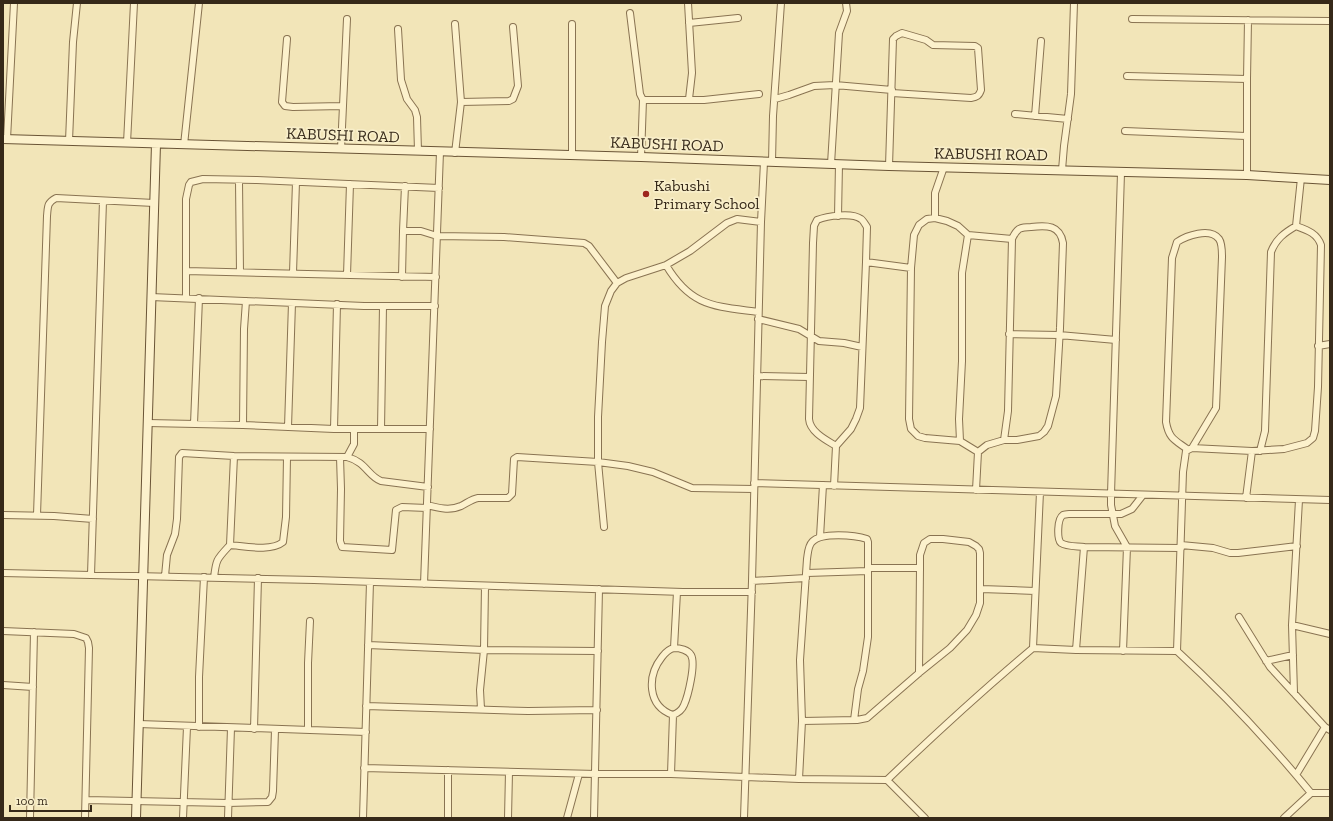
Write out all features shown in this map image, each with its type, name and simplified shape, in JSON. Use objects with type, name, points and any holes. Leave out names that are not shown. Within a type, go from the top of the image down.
[{"type":"main road","name":"KABUSHI ROAD","points":[[5,139],[641,157],[1121,173],[1247,175],[1330,180]]},
{"type":"main road","points":[[136,818],[156,144]]},
{"type":"street","points":[[5,139],[14,3]]},
{"type":"street","points":[[69,141],[73,42],[77,3]]},
{"type":"street","points":[[127,143],[134,3]]},
{"type":"street","points":[[184,145],[199,3]]},
{"type":"street","points":[[688,3],[692,73],[689,99]]},
{"type":"street","points":[[744,818],[752,592],[761,222],[774,99],[781,3]]},
{"type":"street","points":[[838,216],[835,164],[835,85],[839,33],[847,11],[846,3]]},
{"type":"street","points":[[1062,170],[1071,94],[1074,3]]},
{"type":"street","points":[[630,13],[640,94],[643,100],[641,157]]},
{"type":"street","points":[[689,23],[738,18]]},
{"type":"street","points":[[341,149],[347,19]]},
{"type":"street","points":[[1132,19],[1330,21]]},
{"type":"street","points":[[1247,175],[1246,136],[1248,20]]},
{"type":"street","points":[[455,24],[461,102],[455,152]]},
{"type":"street","points":[[572,24],[572,155]]},
{"type":"street","points":[[461,102],[513,99],[518,86],[513,27]]},
{"type":"street","points":[[398,29],[401,80],[407,99],[415,110],[417,117],[418,151]]},
{"type":"street","points":[[774,99],[814,86],[835,85],[892,92],[917,96],[977,97],[980,95],[981,90],[978,48],[975,46],[933,44],[926,40],[902,33],[893,39],[892,92],[889,166]]},
{"type":"street","points":[[287,39],[282,102],[285,106],[342,106]]},
{"type":"street","points":[[1035,116],[1041,41]]},
{"type":"street","points":[[1127,76],[1247,79]]},
{"type":"street","points":[[643,100],[704,100],[759,94]]},
{"type":"street","points":[[1015,114],[1068,119]]},
{"type":"street","points":[[1125,131],[1246,136]]},
{"type":"street","points":[[424,584],[440,152]]},
{"type":"street","points":[[935,218],[935,193],[944,167]]},
{"type":"street","points":[[1121,173],[1111,494],[1112,515],[1115,526],[1127,547],[1123,651]]},
{"type":"street","points":[[1296,226],[1300,178]]},
{"type":"street","points":[[186,298],[186,199],[189,184],[191,182],[203,179],[439,188]]},
{"type":"street","points":[[238,181],[240,272]]},
{"type":"street","points":[[293,273],[296,182]]},
{"type":"street","points":[[348,275],[350,184]]},
{"type":"street","points":[[402,277],[405,186]]},
{"type":"street","points":[[37,516],[48,205],[50,201],[56,198],[102,202],[154,203]]},
{"type":"street","points":[[91,575],[102,202]]},
{"type":"street","points":[[834,486],[836,446],[851,428],[860,408],[867,227],[862,219],[855,216],[823,217],[817,220],[814,226],[809,377],[810,425],[817,433],[836,446]]},
{"type":"street","points":[[978,452],[960,441],[925,438],[918,436],[911,430],[909,420],[911,268],[914,235],[919,225],[927,220],[935,218],[958,226],[968,236],[1012,239]]},
{"type":"street","points":[[604,527],[598,462],[600,378],[605,306],[611,291],[617,283],[634,275],[666,265],[690,251],[727,223],[737,219],[761,222]]},
{"type":"street","points":[[976,490],[978,452],[987,445],[1004,440],[1016,440],[1039,436],[1048,426],[1056,396],[1063,253],[1061,235],[1057,230],[1050,227],[1042,226],[1021,228],[1015,232],[1012,239],[1008,411],[1004,440]]},
{"type":"street","points":[[1178,651],[1183,472],[1190,448],[1216,408],[1222,257],[1220,241],[1216,236],[1205,233],[1187,236],[1177,242],[1172,258],[1166,422],[1168,432],[1172,438],[1190,448],[1260,451],[1300,446],[1307,444],[1313,438],[1315,431],[1318,387],[1321,245],[1319,238],[1314,233],[1296,226],[1284,232],[1278,238],[1271,252],[1265,431],[1260,451]]},
{"type":"street","points":[[403,231],[421,231],[437,236],[504,237],[584,243],[589,246],[617,283]]},
{"type":"street","points":[[960,441],[959,420],[962,360],[962,273],[968,236]]},
{"type":"street","points":[[866,262],[911,268]]},
{"type":"street","points":[[666,265],[675,280],[693,297],[702,302],[758,316],[795,328],[815,340],[844,343],[862,347]]},
{"type":"street","points":[[186,270],[436,277]]},
{"type":"street","points":[[151,297],[383,306],[435,306]]},
{"type":"street","points":[[194,424],[199,298]]},
{"type":"street","points":[[243,425],[243,344],[246,301]]},
{"type":"street","points":[[288,427],[292,303]]},
{"type":"street","points":[[334,429],[337,304]]},
{"type":"street","points":[[381,429],[383,306]]},
{"type":"street","points":[[1009,334],[1059,335],[1116,340]]},
{"type":"street","points":[[1318,346],[1330,344]]},
{"type":"street","points":[[757,376],[809,377]]},
{"type":"street","points":[[148,423],[334,429],[430,428]]},
{"type":"street","points":[[347,458],[354,444],[354,429]]},
{"type":"street","points":[[1246,498],[1252,451]]},
{"type":"street","points":[[165,576],[168,555],[178,519],[180,455],[182,453],[234,456],[340,457],[356,460],[375,478],[381,481],[428,487]]},
{"type":"street","points":[[214,578],[216,562],[230,545],[234,456]]},
{"type":"street","points":[[230,545],[269,547],[283,542],[286,517],[287,457]]},
{"type":"street","points":[[340,457],[340,541],[342,547],[392,550],[396,510],[402,507],[446,509],[460,506],[474,498],[508,498],[512,494],[514,459],[516,458],[598,462],[628,466],[653,472],[692,488],[823,485],[1330,500]]},
{"type":"street","points":[[820,537],[823,485]]},
{"type":"street","points":[[1033,648],[1040,492]]},
{"type":"street","points":[[1143,495],[1132,509],[1121,514],[1063,515],[1059,519],[1059,539],[1062,543],[1084,547],[1181,546],[1213,548],[1230,553],[1297,546]]},
{"type":"street","points":[[1294,693],[1292,625],[1299,500]]},
{"type":"street","points":[[3,515],[92,519]]},
{"type":"street","points":[[799,779],[802,721],[800,660],[808,549],[811,542],[820,537],[845,536],[862,537],[867,539],[869,550],[868,637],[858,689],[854,720]]},
{"type":"street","points":[[802,721],[863,720],[870,716],[950,648],[967,630],[976,615],[980,589],[980,553],[979,549],[969,542],[943,539],[927,540],[922,548],[920,568],[919,673]]},
{"type":"street","points":[[1076,650],[1084,547]]},
{"type":"street","points":[[752,581],[868,569],[920,568]]},
{"type":"street","points":[[3,573],[258,578],[676,592],[752,592]]},
{"type":"street","points":[[199,727],[199,669],[204,577]]},
{"type":"street","points":[[254,729],[258,578]]},
{"type":"street","points":[[363,818],[370,582]]},
{"type":"street","points":[[481,709],[480,690],[484,650],[485,586]]},
{"type":"street","points":[[594,818],[599,589]]},
{"type":"street","points":[[980,589],[1035,591]]},
{"type":"street","points":[[674,648],[676,592]]},
{"type":"street","points":[[1239,617],[1274,672],[1327,729],[1296,775]]},
{"type":"street","points":[[308,730],[308,663],[310,621]]},
{"type":"street","points":[[1292,625],[1330,634]]},
{"type":"street","points":[[3,630],[74,634],[86,638],[88,642],[89,656],[85,818]]},
{"type":"street","points":[[30,818],[34,632]]},
{"type":"street","points":[[368,645],[484,650],[598,651]]},
{"type":"street","points":[[674,648],[690,654],[692,661],[687,697],[681,710],[673,715],[662,708],[656,701],[651,688],[651,683],[654,669],[658,662],[670,649],[674,648]]},
{"type":"street","points":[[887,780],[989,685],[1033,648],[1178,651],[1205,676],[1311,793]]},
{"type":"street","points":[[1266,661],[1293,655]]},
{"type":"street","points":[[3,685],[33,688]]},
{"type":"street","points":[[366,706],[572,711],[597,710]]},
{"type":"street","points":[[670,774],[673,715]]},
{"type":"street","points":[[138,724],[187,727],[366,732]]},
{"type":"street","points":[[183,818],[187,727]]},
{"type":"street","points":[[228,818],[231,728]]},
{"type":"street","points":[[86,800],[228,803],[268,802],[271,800],[273,791],[276,730]]},
{"type":"street","points":[[364,768],[887,780],[925,818]]},
{"type":"street","points":[[448,770],[448,818]]},
{"type":"street","points":[[508,818],[509,772]]},
{"type":"street","points":[[567,818],[579,774]]},
{"type":"street","points":[[1284,818],[1311,793],[1330,793]]},
{"type":"place","name":"Kabushi Primary School","points":[[646,194]]}]
